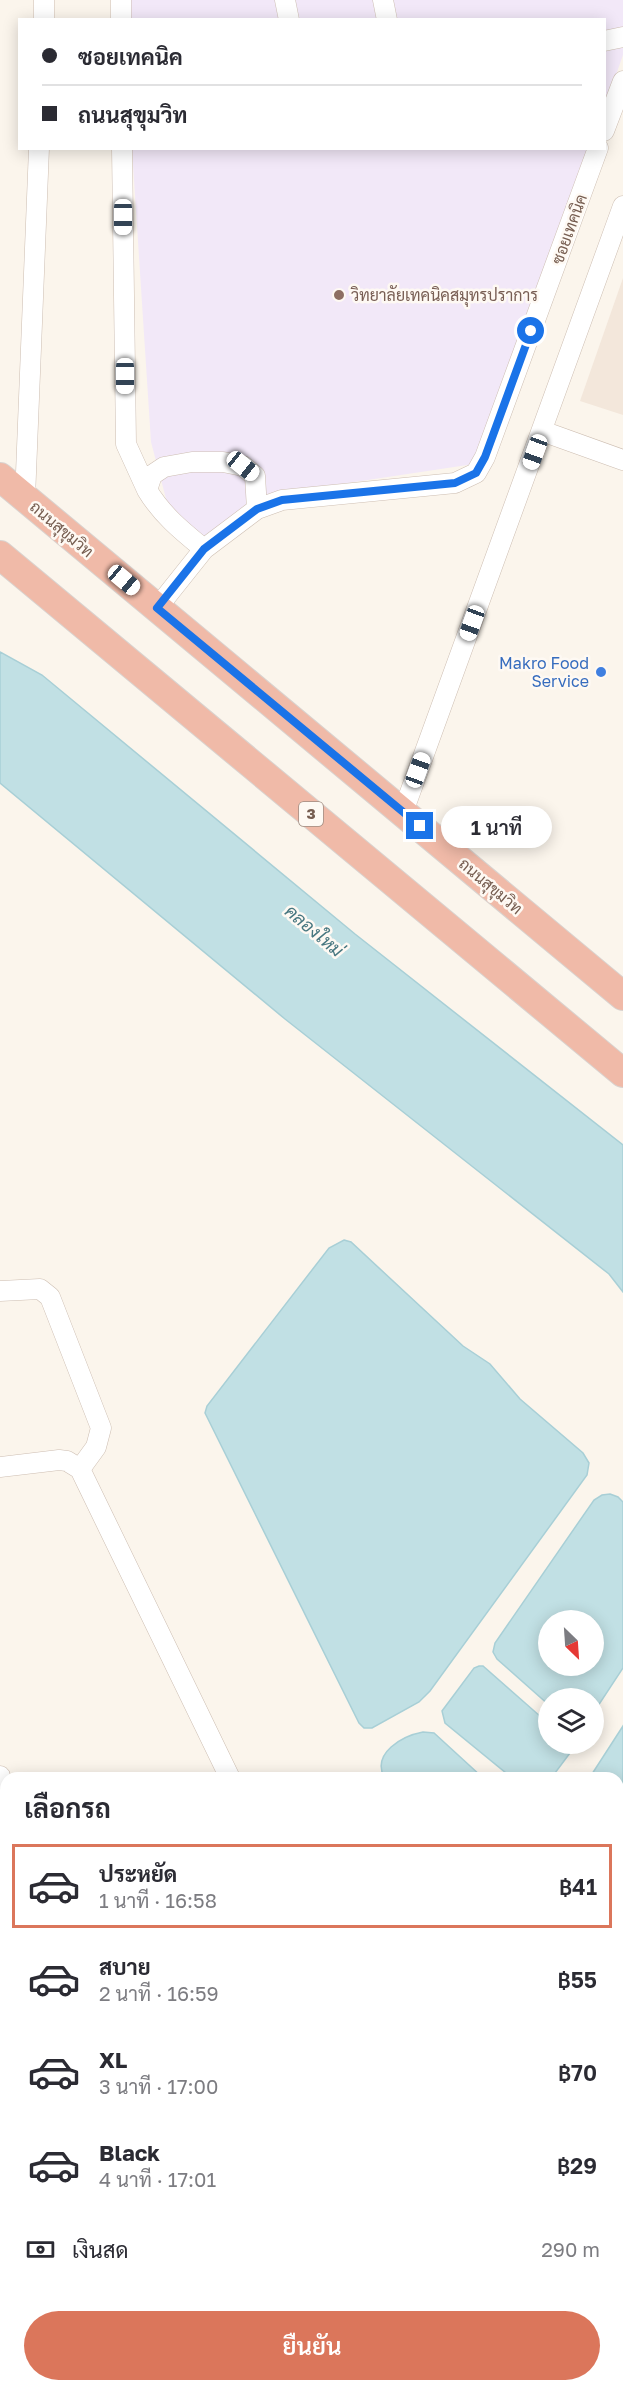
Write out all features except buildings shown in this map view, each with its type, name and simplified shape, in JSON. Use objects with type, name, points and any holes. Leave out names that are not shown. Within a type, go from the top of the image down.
[{"type":"highway","name":"ถนนสุขุมวิท","points":[[0,477],[623,996]]},
{"type":"highway","name":"3","points":[[0,555],[623,1073]]},
{"type":"street","points":[[44,0],[44,18]]},
{"type":"street","points":[[121,0],[121,18]]},
{"type":"street","points":[[285,0],[289,18]]},
{"type":"street","points":[[383,0],[387,18]]},
{"type":"street","points":[[606,41],[623,37]]},
{"type":"street","points":[[606,126],[623,81]]},
{"type":"street","points":[[25,498],[39,150]]},
{"type":"street","points":[[122,150],[126,444],[147,490],[170,521],[204,549]]},
{"type":"street","name":"ซอยเทคนิค","points":[[157,608],[204,549],[257,509],[282,500],[455,483],[476,473],[485,457],[597,150]]},
{"type":"street","points":[[403,812],[623,206]]},
{"type":"street","points":[[542,431],[623,460]]},
{"type":"street","points":[[147,490],[152,475],[164,467],[192,462],[223,462],[243,466],[255,476],[257,509]]},
{"type":"street","points":[[0,1291],[40,1289],[50,1297],[101,1428],[96,1447],[80,1469]]},
{"type":"street","points":[[0,1467],[59,1460],[67,1461],[80,1469],[227,1772]]},
{"type":"shaded area","points":[[122,0],[623,0],[623,55],[606,103],[606,18],[123,18]]},
{"type":"shaded area","name":"วิทยาลัยเทคนิคสมุทรปราการ","points":[[132,150],[589,150],[474,464],[268,495],[206,538],[169,510],[151,442]]},
{"type":"shaded area","points":[[623,278],[623,415],[580,401]]},
{"type":"water","name":"คลองใหม่","points":[[0,652],[42,675],[355,934],[623,1145],[623,1292],[609,1274],[285,1019],[0,783]]},
{"type":"water","points":[[344,1240],[351,1242],[463,1346],[490,1364],[520,1399],[583,1453],[589,1463],[587,1475],[430,1691],[419,1702],[372,1728],[364,1728],[359,1723],[205,1413],[207,1406],[329,1248]]},
{"type":"water","points":[[610,1494],[623,1502],[623,1668],[604,1697],[604,1688],[538,1688],[538,1695],[497,1659],[493,1652],[495,1643],[594,1500],[602,1495]]},
{"type":"water","points":[[483,1666],[538,1714],[538,1754],[569,1754],[556,1772],[505,1772],[445,1723],[442,1711],[474,1668]]},
{"type":"water","points":[[623,1726],[623,1772],[593,1772]]},
{"type":"water","points":[[434,1733],[477,1772],[382,1772],[382,1760],[391,1747],[415,1734]]},
{"type":"place","name":"วิทยาลัยเทคนิคสมุทรปราการ","points":[[339,295]]},
{"type":"place","name":"Makro Food Service","points":[[601,672]]},
{"type":"route","points":[[420,826],[157,608],[204,549],[257,509],[282,500],[455,483],[476,473],[485,457],[531,331]]}]
